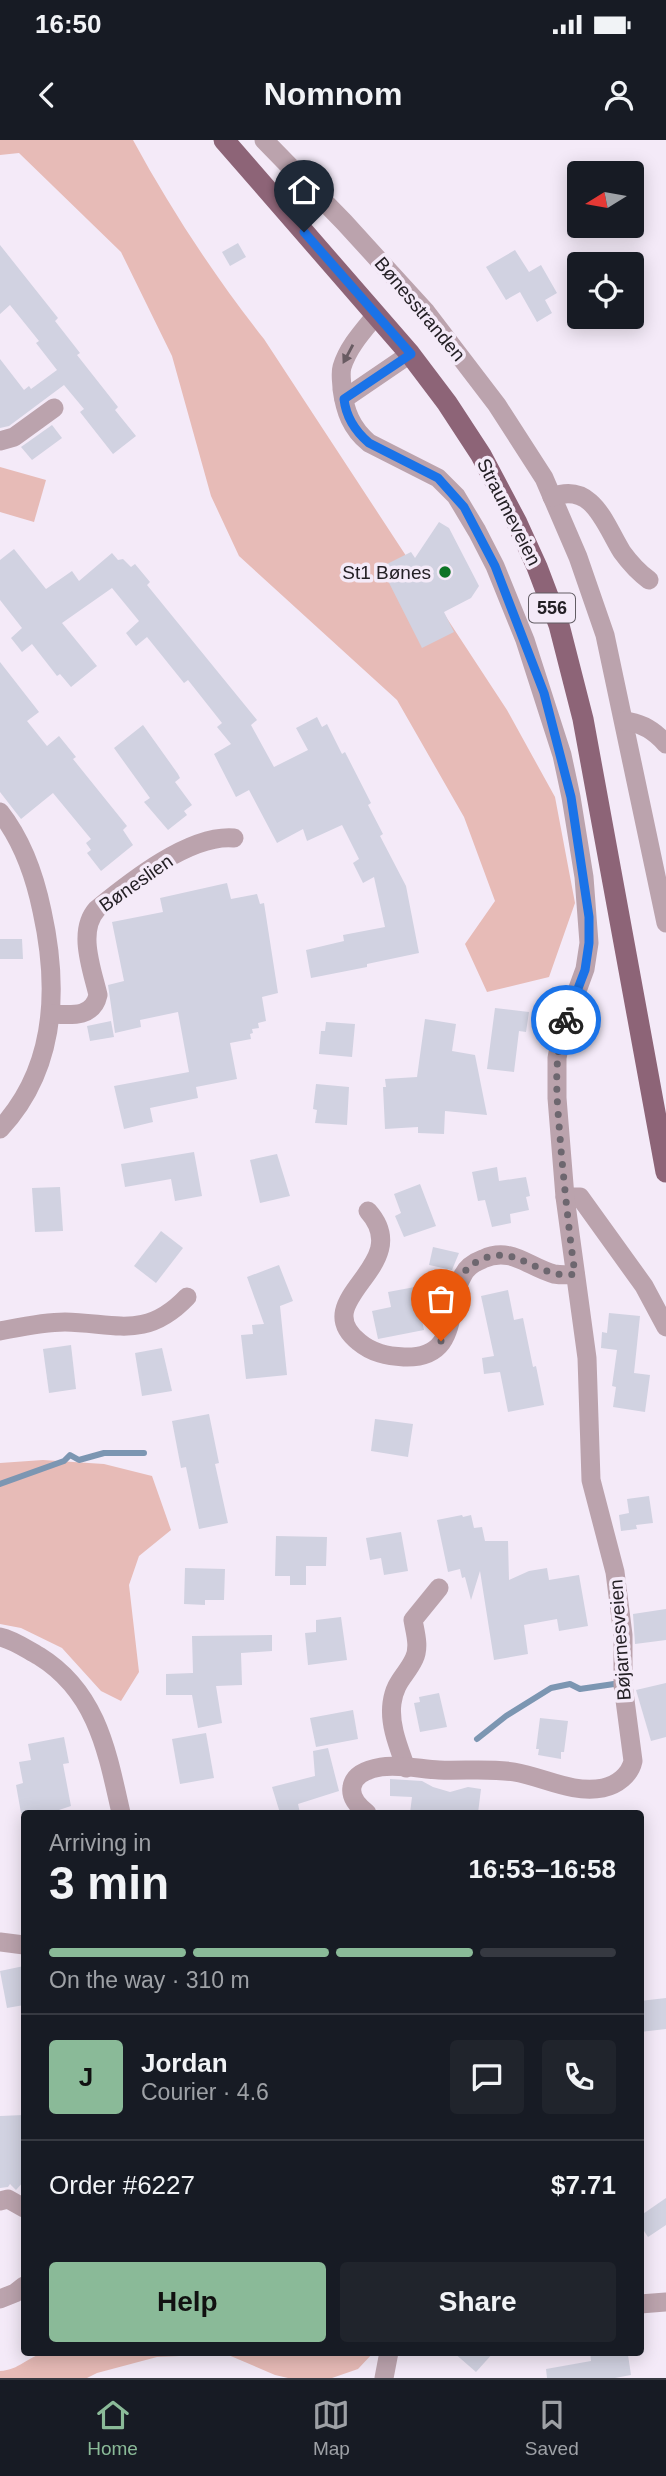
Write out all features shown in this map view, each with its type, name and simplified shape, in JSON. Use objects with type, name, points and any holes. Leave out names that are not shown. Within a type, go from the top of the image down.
[{"type":"main road","name":"Straumeveien","points":[[224,140],[411,354],[446,403],[493,478],[537,567],[559,625],[583,719],[666,1172]]},
{"type":"street","name":"Bønesstranden","points":[[264,140],[344,222],[443,333],[497,405],[544,478],[578,557],[605,635],[666,923]]},
{"type":"street","name":"Bøjarnesveien","points":[[364,1810],[354,1799],[351,1788],[354,1779],[360,1773],[384,1766],[516,1772],[552,1784],[584,1789],[606,1788],[621,1781],[632,1769],[633,1761],[623,1685],[623,1635],[615,1572],[591,1480],[587,1358],[565,1197],[557,1098],[557,1058],[562,1032],[585,970],[589,943],[589,917],[576,823],[562,755],[525,640],[495,566],[464,507],[438,478],[369,443],[359,435],[345,410],[340,370],[360,334],[376,316]]},
{"type":"street","points":[[344,399],[411,354]]},
{"type":"street","points":[[0,441],[14,437],[54,408]]},
{"type":"street","points":[[552,497],[565,492],[573,493],[590,502],[602,516],[632,566],[649,580]]},
{"type":"street","points":[[625,721],[635,722],[656,732],[666,744]]},
{"type":"street","points":[[0,812],[21,849],[36,884],[52,965],[52,1014],[43,1054],[18,1107],[0,1129]]},
{"type":"street","name":"Bøneslien","points":[[52,1014],[85,1013],[92,1010],[96,1003],[87,925],[97,909],[169,858],[215,838],[234,838]]},
{"type":"street","points":[[565,1197],[580,1197],[644,1286],[666,1327]]},
{"type":"street","points":[[368,1211],[379,1227],[382,1248],[349,1297],[345,1317],[353,1337],[377,1353],[410,1357],[432,1350],[449,1330],[461,1277],[468,1268],[486,1257],[508,1255],[551,1273],[575,1274]]},
{"type":"street","points":[[0,1331],[65,1322],[114,1327],[144,1325],[169,1313],[187,1297]]},
{"type":"street","points":[[406,1768],[394,1732],[392,1704],[400,1678],[415,1657],[417,1642],[413,1620],[439,1588]]},
{"type":"street","points":[[0,1637],[21,1645],[50,1663],[73,1684],[98,1725],[107,1749],[120,1810]]},
{"type":"street","points":[[0,1942],[21,1945]]},
{"type":"street","points":[[0,2202],[8,2199],[21,2206]]},
{"type":"street","points":[[0,2299],[21,2288]]},
{"type":"street","points":[[644,2304],[666,2302]]},
{"type":"street","points":[[384,2378],[389,2356]]},
{"type":"shaded area","points":[[0,140],[133,140],[194,243],[264,339],[507,710],[555,797],[575,903],[549,977],[487,992],[465,944],[495,901],[464,817],[397,700],[239,556],[211,496],[172,356],[121,252],[19,153],[0,155]]},
{"type":"shaded area","points":[[0,467],[46,480],[34,522],[0,512]]},
{"type":"shaded area","points":[[43,1460],[104,1464],[152,1476],[171,1530],[139,1556],[129,1585],[139,1672],[121,1701],[101,1691],[62,1648],[21,1628],[0,1624],[0,1463]]},
{"type":"shaded area","points":[[180,2356],[157,2357],[87,2378],[0,2378],[0,2371],[13,2368],[34,2357]]},
{"type":"shaded area","points":[[231,2356],[370,2356],[358,2369],[332,2378],[288,2378]]},
{"type":"building","points":[[238,243],[246,257],[230,266],[222,252]]},
{"type":"building","points":[[0,245],[58,318],[55,321],[80,353],[77,355],[118,407],[115,410],[136,436],[113,454],[80,412],[84,409],[64,385],[9,426],[0,428],[0,359],[24,390],[29,386],[31,389],[57,370],[36,343],[39,341],[10,305],[0,314]]},
{"type":"building","points":[[515,250],[529,272],[541,265],[557,293],[545,300],[552,313],[537,322],[520,292],[506,300],[486,267]]},
{"type":"building","points":[[52,425],[62,438],[32,460],[21,447]]},
{"type":"building","points":[[439,522],[449,528],[479,586],[471,598],[444,612],[454,632],[422,648],[381,567],[411,552],[415,558]]},
{"type":"building","points":[[14,549],[46,589],[72,571],[79,581],[112,553],[131,567],[135,564],[150,582],[147,585],[257,720],[251,725],[274,767],[308,750],[296,728],[317,717],[322,727],[327,724],[342,754],[345,752],[371,803],[368,805],[383,834],[380,836],[406,886],[419,953],[311,978],[306,950],[344,941],[343,935],[385,927],[374,877],[363,883],[353,863],[359,859],[342,825],[307,841],[303,829],[277,843],[249,790],[236,797],[214,754],[231,744],[217,727],[222,723],[188,680],[184,683],[147,637],[136,646],[126,633],[139,621],[112,588],[62,623],[97,666],[71,687],[60,674],[57,676],[32,644],[22,652],[11,638],[22,628],[0,600],[0,560]]},
{"type":"building","points":[[0,662],[39,712],[27,721],[47,746],[59,736],[76,757],[73,759],[127,826],[123,830],[133,845],[101,871],[87,853],[91,850],[86,843],[91,839],[53,793],[21,819],[0,792]]},
{"type":"building","points":[[143,725],[178,774],[180,778],[175,782],[192,805],[184,811],[187,815],[168,830],[144,802],[150,798],[114,748]]},
{"type":"building","points":[[227,883],[231,899],[257,894],[260,904],[264,903],[278,993],[262,997],[266,1021],[258,1023],[259,1028],[252,1029],[251,1039],[230,1043],[237,1079],[196,1087],[198,1098],[150,1108],[153,1122],[124,1129],[114,1086],[189,1072],[178,1012],[140,1020],[141,1027],[115,1033],[108,985],[124,981],[112,922],[163,912],[160,898]]},
{"type":"building","points":[[0,939],[22,939],[23,959],[0,959]]},
{"type":"building","points":[[495,1008],[529,1012],[526,1032],[519,1031],[514,1072],[487,1069]]},
{"type":"building","points":[[425,1019],[456,1024],[452,1051],[475,1055],[487,1115],[445,1111],[444,1134],[418,1133],[418,1127],[385,1129],[385,1079],[417,1077]]},
{"type":"building","points":[[111,1021],[114,1037],[90,1041],[87,1026]]},
{"type":"building","points":[[326,1022],[355,1024],[352,1057],[319,1054],[321,1031],[325,1031]]},
{"type":"building","points":[[316,1084],[349,1087],[347,1125],[315,1123],[317,1110],[313,1109]]},
{"type":"building","points":[[194,1152],[202,1196],[175,1201],[171,1179],[125,1187],[121,1164]]},
{"type":"building","points":[[277,1154],[290,1196],[260,1203],[250,1160]]},
{"type":"building","points":[[497,1167],[499,1181],[526,1177],[530,1196],[526,1197],[529,1210],[510,1214],[511,1223],[492,1227],[485,1200],[478,1201],[472,1172]]},
{"type":"building","points":[[420,1184],[436,1226],[404,1237],[395,1216],[401,1213],[394,1194]]},
{"type":"building","points":[[60,1187],[63,1231],[35,1232],[32,1188]]},
{"type":"building","points":[[161,1231],[183,1248],[156,1283],[134,1266]]},
{"type":"building","points":[[433,1247],[459,1253],[452,1270],[429,1265]]},
{"type":"building","points":[[279,1265],[293,1301],[280,1306],[287,1375],[246,1379],[241,1335],[253,1334],[252,1325],[264,1324],[247,1277]]},
{"type":"building","points":[[415,1287],[424,1330],[378,1339],[372,1311],[391,1307],[388,1292]]},
{"type":"building","points":[[508,1290],[514,1320],[523,1318],[544,1405],[508,1412],[500,1372],[484,1374],[482,1358],[494,1356],[481,1296]]},
{"type":"building","points":[[609,1313],[640,1316],[634,1373],[650,1375],[645,1412],[613,1407],[616,1387],[612,1386],[617,1350],[601,1348],[602,1332],[607,1333]]},
{"type":"building","points":[[71,1345],[76,1389],[49,1393],[43,1349]]},
{"type":"building","points":[[162,1348],[172,1391],[142,1396],[135,1353]]},
{"type":"building","points":[[209,1414],[219,1463],[215,1464],[228,1523],[199,1529],[186,1467],[181,1468],[172,1421]]},
{"type":"building","points":[[375,1419],[413,1424],[408,1457],[371,1451]]},
{"type":"building","points":[[649,1496],[653,1523],[636,1525],[637,1529],[621,1531],[619,1515],[629,1513],[627,1499]]},
{"type":"building","points":[[471,1515],[474,1528],[482,1527],[485,1541],[508,1541],[509,1580],[529,1571],[547,1568],[549,1580],[579,1575],[588,1626],[559,1631],[557,1619],[524,1625],[528,1654],[494,1660],[480,1571],[471,1600],[460,1569],[448,1572],[437,1520]]},
{"type":"building","points":[[401,1532],[408,1571],[384,1575],[381,1558],[370,1560],[366,1538]]},
{"type":"building","points":[[276,1536],[327,1537],[326,1566],[306,1566],[306,1585],[290,1585],[290,1576],[275,1576]]},
{"type":"building","points":[[185,1568],[225,1569],[224,1600],[205,1600],[205,1605],[184,1604]]},
{"type":"building","points":[[666,1609],[666,1640],[635,1644],[633,1614]]},
{"type":"building","points":[[341,1617],[347,1660],[308,1665],[305,1633],[316,1632],[316,1620]]},
{"type":"building","points":[[272,1635],[272,1651],[241,1653],[242,1685],[216,1686],[222,1723],[198,1728],[192,1695],[166,1695],[166,1674],[193,1673],[192,1636]]},
{"type":"building","points":[[666,1683],[666,1737],[651,1741],[636,1690]]},
{"type":"building","points":[[439,1693],[447,1727],[420,1732],[414,1703],[420,1702],[419,1697]]},
{"type":"building","points":[[353,1710],[358,1739],[316,1747],[310,1718]]},
{"type":"building","points":[[540,1718],[568,1721],[561,1759],[538,1755],[539,1749],[536,1749]]},
{"type":"building","points":[[206,1733],[214,1778],[180,1784],[172,1739]]},
{"type":"building","points":[[64,1737],[69,1763],[63,1764],[71,1806],[59,1810],[21,1810],[21,1813],[16,1785],[23,1783],[19,1762],[31,1760],[28,1744]]},
{"type":"building","points":[[328,1748],[339,1791],[298,1804],[299,1810],[279,1810],[272,1787],[315,1776],[313,1751]]},
{"type":"building","points":[[390,1779],[422,1781],[450,1792],[468,1787],[481,1789],[478,1810],[410,1810],[412,1797],[390,1796]]},
{"type":"building","points":[[21,1967],[21,2006],[7,2008],[0,1971]]},
{"type":"building","points":[[666,1998],[666,2029],[644,2032],[644,2001]]},
{"type":"building","points":[[21,2115],[21,2184],[16,2190],[10,2184],[0,2188],[0,2116]]},
{"type":"building","points":[[666,2198],[666,2225],[648,2237],[644,2231],[644,2213]]},
{"type":"building","points":[[458,2356],[490,2356],[476,2372]]},
{"type":"building","points":[[590,2356],[628,2356],[631,2375],[615,2378],[547,2378],[546,2369],[591,2361]]},
{"type":"waterway","points":[[0,1484],[64,1461],[70,1455],[79,1460],[104,1453],[144,1453]]},
{"type":"waterway","points":[[477,1739],[506,1716],[551,1688],[570,1684],[580,1689],[621,1685]]},
{"type":"way so far","points":[[441,1341],[449,1330],[461,1277],[475,1262],[497,1254],[508,1255],[551,1273],[575,1274],[565,1197],[557,1098],[557,1058],[566,1020]]},
{"type":"place","name":"St1 Bønes","points":[[445,572]]},
{"type":"route","points":[[304,232],[411,354],[344,399],[349,419],[359,435],[369,443],[438,478],[464,507],[495,566],[544,693],[571,797],[589,917],[585,970],[566,1020]]}]
